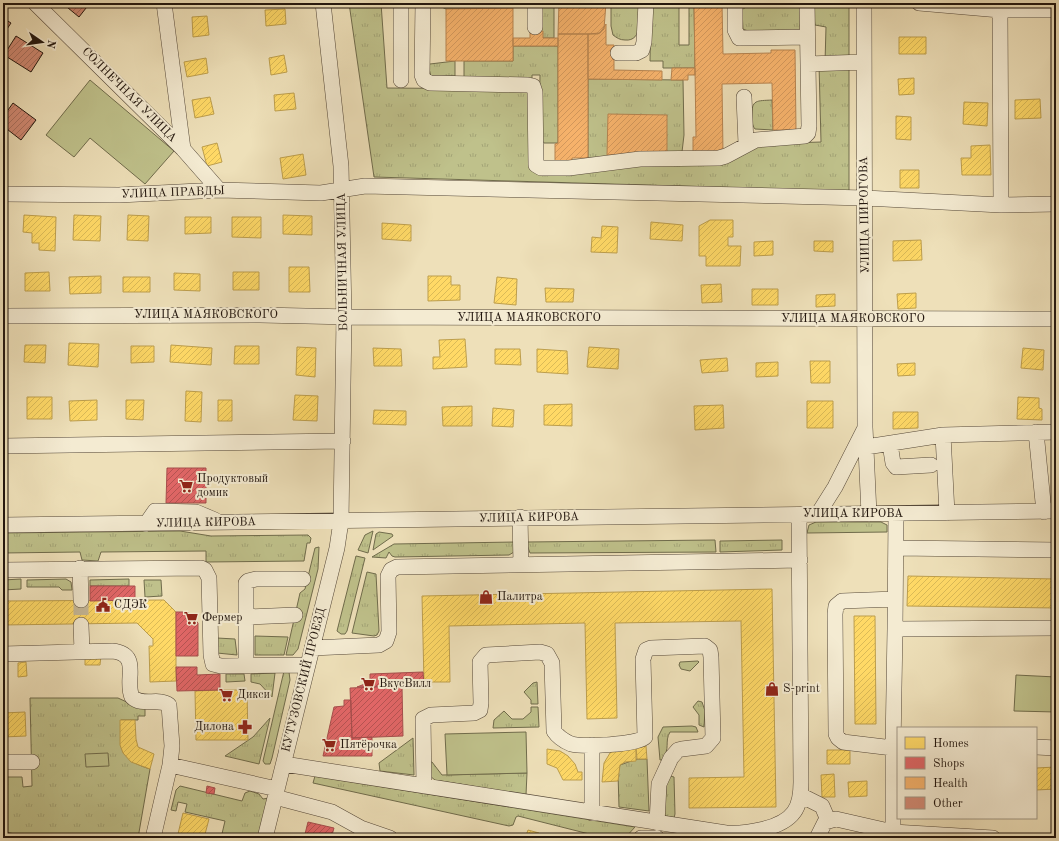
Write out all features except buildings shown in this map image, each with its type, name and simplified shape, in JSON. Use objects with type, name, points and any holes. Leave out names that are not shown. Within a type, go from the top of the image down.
[{"type":"street","name":"СОЛНЕЧНАЯ УЛИЦА","points":[[35,3],[183,149],[219,190]]},
{"type":"street","points":[[164,3],[183,149]]},
{"type":"street","name":"БОЛЬНИЧНАЯ УЛИЦА","points":[[323,3],[337,122],[342,189],[344,317],[341,521]]},
{"type":"street","points":[[401,3],[401,80]]},
{"type":"street","points":[[423,3],[422,75],[424,80],[428,83],[533,86],[535,92],[535,162],[538,167],[569,168],[640,159],[719,158],[726,156],[746,144],[762,138],[802,137],[806,135],[809,126],[807,3]]},
{"type":"street","points":[[535,3],[535,27]]},
{"type":"street","points":[[618,53],[636,53],[642,50],[644,42],[646,3]]},
{"type":"street","points":[[735,3],[735,30],[739,38],[808,37]]},
{"type":"street","name":"УЛИЦА ПИРОГОВА","points":[[864,3],[866,319],[865,427],[869,514]]},
{"type":"street","points":[[919,3],[1000,10],[1056,10]]},
{"type":"street","points":[[1000,10],[1001,205]]},
{"type":"street","points":[[808,64],[864,62]]},
{"type":"street","points":[[744,98],[746,144]]},
{"type":"street","name":"УЛИЦА ПРАВДЫ","points":[[3,194],[119,195],[219,190],[321,193],[365,186],[865,198],[1001,205],[1056,204]]},
{"type":"street","name":"УЛИЦА МАЯКОВСКОГО","points":[[3,316],[260,315],[344,317],[1056,319]]},
{"type":"street","name":"УЛИЦА ПИРОГОВА","points":[[818,514],[831,494],[865,427]]},
{"type":"street","points":[[1036,432],[1050,512]]},
{"type":"street","points":[[866,447],[943,435],[1056,432]]},
{"type":"street","points":[[943,435],[947,513]]},
{"type":"street","points":[[3,446],[342,440]]},
{"type":"street","points":[[890,444],[893,463],[896,467],[931,464]]},
{"type":"street","name":"УЛИЦА КИРОВА","points":[[3,525],[341,521],[520,517],[1050,512]]},
{"type":"street","points":[[893,832],[896,748],[896,514]]},
{"type":"street","points":[[284,764],[592,813],[657,831],[726,833],[752,832],[789,818],[796,808],[802,782],[799,515]]},
{"type":"street","points":[[520,517],[521,564]]},
{"type":"street","name":"КУТУЗОВСКИЙ ПРОЕЗД","points":[[265,838],[337,548],[341,521]]},
{"type":"street","points":[[896,548],[1056,550]]},
{"type":"street","points":[[312,648],[379,645],[386,641],[389,632],[388,576],[394,568],[521,564],[800,560]]},
{"type":"street","points":[[3,570],[196,567],[205,570],[209,578],[211,660],[217,666],[308,665]]},
{"type":"street","points":[[80,568],[81,600]]},
{"type":"street","points":[[246,666],[244,587],[248,581],[256,579],[303,579]]},
{"type":"street","points":[[895,600],[842,601],[836,606],[835,725],[838,738],[848,743],[896,748]]},
{"type":"street","points":[[245,617],[295,615]]},
{"type":"street","points":[[81,625],[82,651]]},
{"type":"street","points":[[895,629],[1056,628]]},
{"type":"street","points":[[424,786],[423,719],[432,715],[474,713],[480,710],[480,662],[486,655],[540,652],[547,654],[552,663],[554,731],[560,738],[571,744],[592,745],[637,742],[645,737],[643,659],[646,650],[651,648],[701,645],[710,650],[713,738],[706,746],[678,750],[671,758],[659,784],[657,831]]},
{"type":"street","points":[[3,654],[82,651],[112,651],[123,653],[129,660],[132,697],[138,701],[165,702],[169,705],[172,746],[170,765],[154,838]]},
{"type":"street","points":[[592,745],[592,813]]},
{"type":"street","points":[[1037,748],[1056,748]]},
{"type":"street","points":[[3,762],[32,762]]},
{"type":"street","points":[[170,765],[276,793],[332,812],[361,828],[390,838]]},
{"type":"street","points":[[800,795],[822,806],[828,820]]},
{"type":"street","points":[[817,838],[822,825],[828,820],[836,819],[860,832],[893,832],[993,838]]},
{"type":"street","points":[[641,838],[657,831]]},
{"type":"green space","points":[[349,3],[381,3],[387,88],[518,89],[528,93],[532,170],[789,143],[821,142],[819,64],[825,63],[826,27],[815,25],[812,3],[849,3],[849,191],[374,177]]},
{"type":"green space","points":[[433,3],[496,3],[496,9],[446,9]]},
{"type":"green space","points":[[538,3],[554,3],[554,38],[543,38],[538,31]]},
{"type":"green space","points":[[611,3],[641,3],[639,27],[635,37],[622,40],[613,35],[611,26]]},
{"type":"green space","points":[[651,3],[679,3],[679,45],[689,45],[689,3],[694,3],[695,68],[663,68],[663,61],[650,61]]},
{"type":"green space","points":[[793,3],[800,7],[801,30],[748,31],[743,29],[742,10],[746,7],[758,4]]},
{"type":"green space","points":[[513,46],[558,46],[558,143],[544,143],[539,136],[540,75],[532,75],[532,80],[466,78],[464,76],[464,61],[513,61]]},
{"type":"green space","points":[[455,61],[455,76],[431,76],[428,65]]},
{"type":"green space","points":[[588,79],[683,80],[684,135],[682,152],[588,158]]},
{"type":"green space","points":[[90,80],[174,151],[145,184],[90,138],[74,157],[46,135]]},
{"type":"green space","points":[[772,100],[773,130],[755,129],[752,120],[754,104],[759,101]]},
{"type":"green space","points":[[816,522],[881,522],[887,525],[887,532],[807,533],[809,525]]},
{"type":"green space","points":[[180,531],[211,536],[308,535],[311,538],[310,543],[307,543],[304,561],[206,562],[206,551],[101,552],[98,561],[82,560],[80,552],[3,553],[3,533]]},
{"type":"green space","points":[[373,531],[368,553],[358,550],[365,535]]},
{"type":"green space","points":[[379,532],[392,534],[393,536],[373,550],[376,534]]},
{"type":"green space","points":[[715,540],[716,552],[530,553],[526,542]]},
{"type":"green space","points":[[782,540],[782,550],[720,552],[720,541]]},
{"type":"green space","points":[[515,542],[514,552],[509,555],[395,557],[389,552],[386,558],[372,557],[394,544]]},
{"type":"green space","points":[[319,547],[318,569],[298,649],[293,655],[286,655],[300,593],[305,589],[315,548]]},
{"type":"green space","points":[[356,556],[365,558],[347,631],[345,634],[341,634],[337,631]]},
{"type":"green space","points":[[367,572],[376,574],[379,631],[377,635],[374,636],[352,633]]},
{"type":"green space","points":[[21,579],[21,589],[3,590],[3,580]]},
{"type":"green space","points":[[66,579],[71,582],[72,590],[62,590],[59,587],[27,587],[27,580]]},
{"type":"green space","points":[[129,579],[129,586],[90,586],[90,580]]},
{"type":"green space","points":[[144,580],[161,580],[162,596],[145,597]]},
{"type":"green space","points":[[255,636],[288,637],[284,655],[255,655]]},
{"type":"green space","points":[[217,638],[235,639],[237,655],[217,653]]},
{"type":"green space","points":[[680,662],[699,662],[690,671],[681,669],[679,665]]},
{"type":"green space","points":[[284,671],[289,672],[290,680],[272,758],[270,764],[265,764],[263,761]]},
{"type":"green space","points":[[275,673],[272,697],[260,684],[251,682],[251,674]]},
{"type":"green space","points":[[226,674],[244,674],[245,681],[226,682]]},
{"type":"green space","points":[[1016,675],[1056,677],[1056,712],[1014,711]]},
{"type":"green space","points":[[537,682],[538,704],[531,704],[531,700],[524,692],[533,683]]},
{"type":"green space","points":[[30,698],[118,698],[131,704],[145,705],[145,716],[138,716],[138,720],[121,720],[121,739],[124,752],[132,761],[150,769],[138,838],[29,838],[3,831],[3,770],[6,777],[22,777],[23,787],[32,786]]},
{"type":"green space","points":[[698,701],[702,702],[705,711],[704,727],[699,725],[699,715],[693,707]]},
{"type":"green space","points":[[531,707],[538,707],[539,727],[493,728],[494,720],[504,711],[512,719],[523,719],[531,712]]},
{"type":"green space","points":[[270,718],[259,764],[225,756],[253,737]]},
{"type":"green space","points":[[663,727],[696,727],[698,732],[670,732],[667,739],[665,756],[662,760],[660,760],[658,737]]},
{"type":"green space","points":[[526,732],[527,773],[447,775],[445,734]]},
{"type":"green space","points":[[413,738],[414,775],[380,771],[379,763]]},
{"type":"green space","points":[[108,753],[109,766],[86,767],[85,754]]},
{"type":"green space","points":[[637,759],[647,759],[649,811],[619,807],[618,773],[620,765]]},
{"type":"green space","points":[[428,762],[432,762],[442,775],[527,773],[526,795],[435,780],[430,776]]},
{"type":"green space","points":[[315,776],[635,827],[625,838],[605,838],[518,816],[516,817],[513,825],[509,826],[313,783]]},
{"type":"green space","points":[[670,776],[674,777],[674,818],[664,815],[667,779]]},
{"type":"green space","points":[[180,786],[242,801],[245,793],[250,791],[259,794],[263,799],[275,797],[265,838],[221,838],[225,821],[185,812],[187,804],[178,802],[176,811],[171,810],[176,790]]},
{"type":"tunnel","points":[[81,600],[81,625]]},
{"type":"place","name":"Продуктовый домик","points":[[186,486]]},
{"type":"place","name":"Палитра","points":[[486,597]]},
{"type":"place","name":"СДЭК","points":[[103,605]]},
{"type":"place","name":"Фермер","points":[[191,618]]},
{"type":"place","name":"ВкусВилл","points":[[368,684]]},
{"type":"place","name":"S-print","points":[[772,689]]},
{"type":"place","name":"Дикси","points":[[226,695]]},
{"type":"place","name":"Дилона","points":[[245,727]]},
{"type":"place","name":"Пятёрочка","points":[[329,745]]}]
